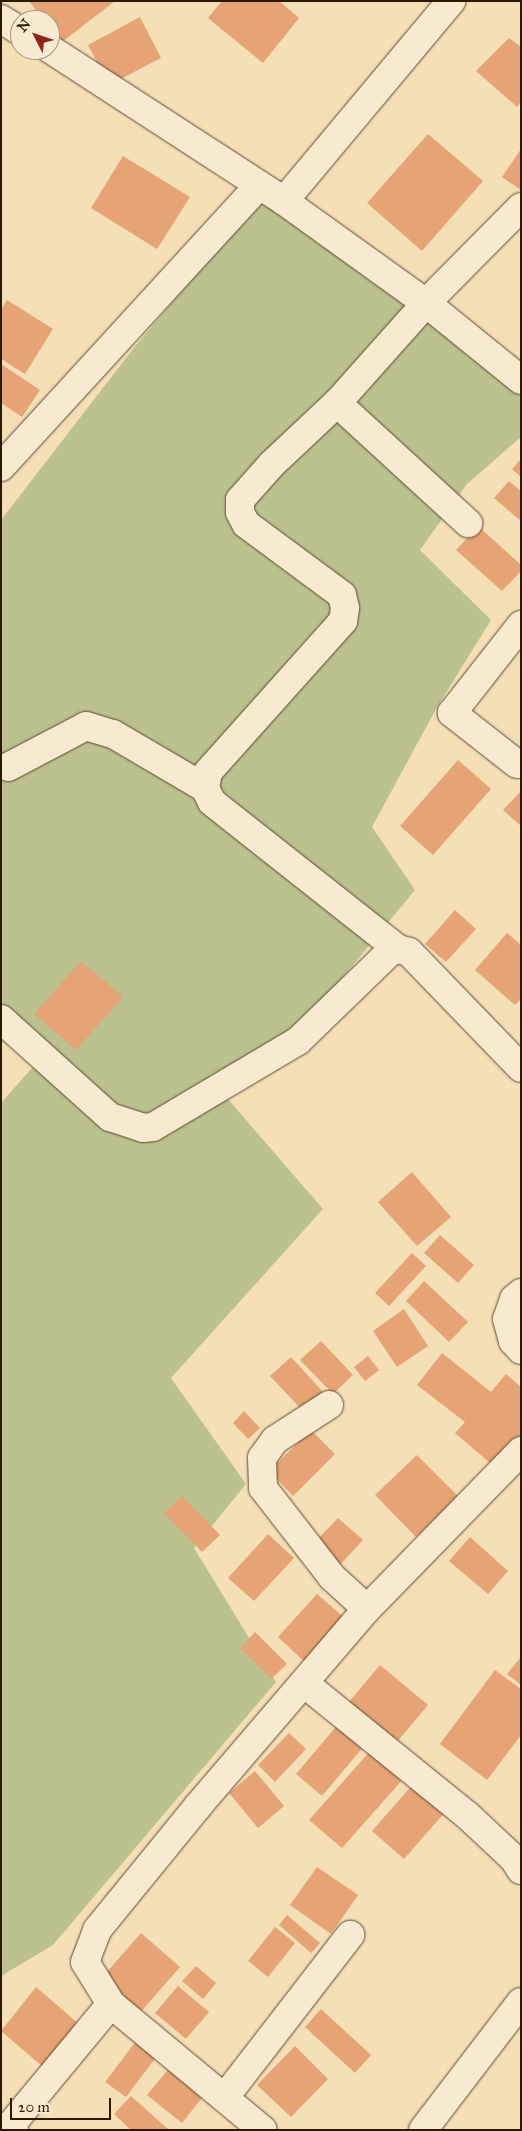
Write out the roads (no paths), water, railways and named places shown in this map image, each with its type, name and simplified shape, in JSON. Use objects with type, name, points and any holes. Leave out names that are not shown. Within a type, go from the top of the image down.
[{"type":"street","points":[[284,201],[451,1]]},
{"type":"street","points":[[60,55],[284,201],[426,303],[521,380]]},
{"type":"street","points":[[1,467],[259,184]]},
{"type":"street","points":[[205,788],[208,772],[343,621],[345,608],[342,595],[246,524],[240,512],[240,500],[272,464],[337,403],[426,303],[521,207]]},
{"type":"street","points":[[337,403],[468,523]]},
{"type":"street","points":[[517,764],[452,713],[521,625]]},
{"type":"street","points":[[8,768],[86,726],[113,734],[205,788],[212,802],[398,949],[409,952],[521,1068]]},
{"type":"street","points":[[1,1019],[110,1118],[143,1128],[153,1127],[298,1041],[391,951],[398,949]]},
{"type":"street","points":[[521,1292],[514,1299],[507,1319],[513,1341],[521,1350]]},
{"type":"street","points":[[329,1405],[275,1440],[262,1458],[263,1488],[332,1577],[368,1609]]},
{"type":"street","points":[[263,2130],[111,2004],[85,1962],[97,1930],[198,1806],[368,1609],[521,1451]]},
{"type":"street","points":[[305,1684],[467,1815],[514,1859],[521,1870]]},
{"type":"street","points":[[224,2097],[350,1935]]},
{"type":"street","points":[[424,2130],[521,2002]]},
{"type":"street","points":[[14,2130],[10,2126],[111,2004]]}]
